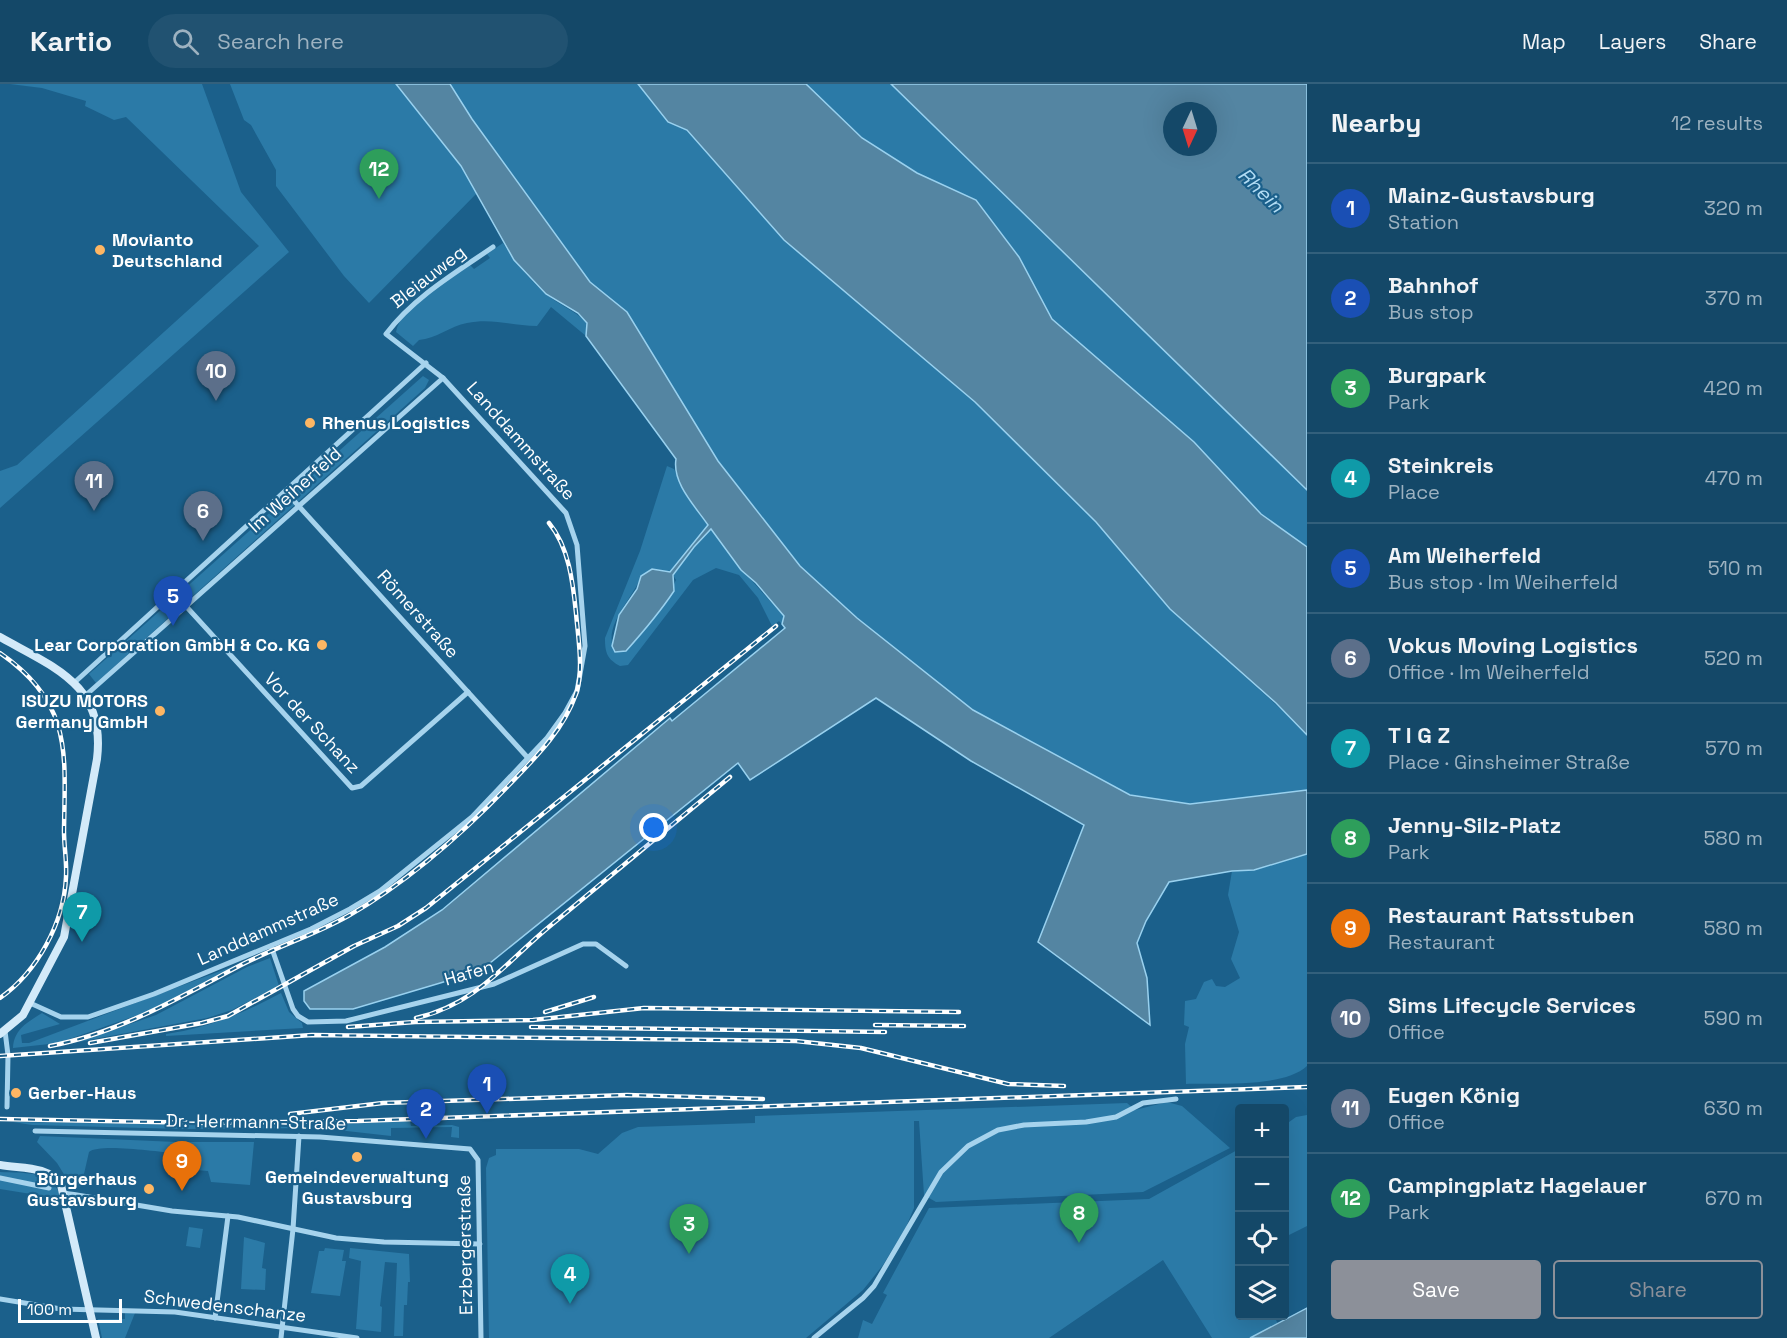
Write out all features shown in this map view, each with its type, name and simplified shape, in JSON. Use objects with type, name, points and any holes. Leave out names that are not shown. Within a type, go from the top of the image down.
[{"type":"main road","points":[[0,637],[75,682],[86,695],[98,724],[99,748],[64,937],[20,1019],[2,1033]]},
{"type":"main road","points":[[0,1167],[15,1167],[49,1173],[58,1180],[65,1193],[96,1338]]},
{"type":"street","name":"Bleiauweg","points":[[386,334],[398,318],[422,297],[493,247]]},
{"type":"street","name":"Landdammstraße","points":[[30,1003],[61,1017],[88,1017],[154,994],[311,929],[380,891],[460,827],[528,758],[565,713],[577,691],[585,645],[585,626],[577,545],[567,513],[443,378],[386,334]]},
{"type":"street","name":"Im Weiherfeld","points":[[75,682],[426,363]]},
{"type":"street","name":"Im Weiherfeld","points":[[86,695],[443,378]]},
{"type":"street","name":"Römerstraße","points":[[285,491],[528,758]]},
{"type":"street","name":"Vor der Schanz","points":[[173,592],[352,788],[361,786],[468,692]]},
{"type":"street","name":"Hafen","points":[[271,946],[293,1009],[298,1016],[308,1022],[346,1021],[483,988],[583,944],[596,944],[626,966]]},
{"type":"street","points":[[2,1033],[8,1055],[7,1107]]},
{"type":"street","points":[[814,1338],[863,1299],[874,1286],[941,1172],[968,1146],[998,1130],[1024,1125],[1086,1122],[1116,1117],[1143,1103],[1176,1099]]},
{"type":"street","name":"Dr.-Herrmann-Straße","points":[[35,1131],[299,1136],[460,1147],[475,1153]]},
{"type":"street","points":[[281,1338],[293,1229],[299,1136]]},
{"type":"street","name":"Erzbergerstraße","points":[[475,1153],[478,1160],[481,1338]]},
{"type":"street","points":[[0,1178],[49,1188]]},
{"type":"street","points":[[65,1193],[172,1211],[228,1216],[336,1238],[384,1242],[480,1244]]},
{"type":"street","points":[[215,1318],[228,1216]]},
{"type":"street","name":"Schwedenschanze","points":[[0,1299],[52,1308],[143,1309],[357,1338]]},
{"type":"shaded area","points":[[10,84],[202,84],[241,192],[289,252],[0,508],[0,471],[17,465],[259,246],[126,117],[114,120],[85,106],[86,101],[42,88]]},
{"type":"shaded area","points":[[230,84],[396,84],[461,166],[477,193],[369,303],[344,276],[276,186],[276,170],[251,125],[244,120]]},
{"type":"shaded area","points":[[450,84],[638,84],[668,122],[687,130],[784,240],[975,402],[1096,522],[1170,609],[1304,730],[1307,735],[1307,790],[1190,804],[1130,795],[973,710],[857,618],[800,566],[718,461],[627,312],[590,282],[472,119]]},
{"type":"shaded area","points":[[806,84],[891,84],[1307,490],[1307,547],[1261,514],[1194,442],[1052,319],[1019,257],[976,200],[917,173],[862,138]]},
{"type":"shaded area","points":[[503,243],[522,270],[539,288],[587,323],[586,336],[551,307],[537,326],[486,321],[467,323],[419,340],[413,346],[396,332],[406,313],[416,304],[470,265],[474,269],[490,258],[487,254]]},
{"type":"shaded area","points":[[423,376],[429,380],[425,388],[96,683],[89,674]]},
{"type":"shaded area","points":[[667,466],[674,469],[687,497],[708,525],[670,572],[641,576],[615,622],[612,642],[615,652],[626,651],[647,626],[671,590],[676,580],[673,575],[711,529],[746,574],[784,616],[782,624],[779,621],[772,626],[758,598],[739,575],[716,568],[693,580],[628,665],[620,666],[608,655],[605,638],[640,551]]},
{"type":"shaded area","points":[[1307,854],[1307,1066],[1296,1073],[1267,1081],[1186,1084],[1185,1044],[1189,1027],[1184,1025],[1185,1001],[1196,999],[1204,982],[1212,979],[1216,986],[1225,987],[1240,978],[1231,959],[1239,932],[1228,895],[1232,871],[1254,870]]},
{"type":"shaded area","points":[[270,958],[279,986],[232,1010],[207,1018],[78,1042],[156,1015],[247,967]]},
{"type":"shaded area","points":[[239,964],[158,1008],[58,1043],[13,1048],[19,1031],[42,1013],[60,1024],[21,1035],[22,1043],[29,1043]]},
{"type":"shaded area","points":[[281,993],[289,1012],[302,1023],[303,1028],[166,1036],[166,1034],[225,1019]]},
{"type":"shaded area","points":[[1167,1102],[1182,1106],[1230,1148],[1143,1192],[936,1202],[924,1195],[919,1121],[914,1121],[914,1208],[906,1227],[883,1265],[863,1290],[806,1338],[489,1338],[486,1168],[489,1158],[496,1155],[496,1149],[579,1149],[598,1154],[622,1133],[638,1127],[755,1123],[755,1116],[1127,1103],[1135,1110]]},
{"type":"shaded area","points":[[1307,1115],[1307,1226],[1289,1235],[1289,1122],[1296,1117]]},
{"type":"shaded area","points":[[410,1121],[411,1126],[452,1125],[459,1127],[459,1138],[451,1137],[452,1127],[391,1128],[391,1136],[320,1128],[182,1129],[32,1125],[13,1122],[297,1126]]},
{"type":"shaded area","points":[[40,1136],[176,1142],[254,1142],[250,1185],[211,1182],[208,1171],[182,1169],[183,1163],[171,1162],[174,1153],[104,1148],[89,1152],[81,1187],[70,1184],[57,1163],[37,1142]]},
{"type":"shaded area","points":[[1235,1151],[1235,1320],[1276,1320],[1278,1324],[1250,1338],[1212,1338],[1163,1260],[1049,1338],[858,1338],[863,1320],[872,1324],[887,1295],[883,1293],[929,1208],[1149,1199]]},
{"type":"shaded area","points":[[0,1172],[28,1173],[45,1178],[58,1190],[62,1200],[31,1198],[31,1194],[0,1189]]},
{"type":"shaded area","points":[[189,1227],[203,1229],[200,1248],[186,1246]]},
{"type":"shaded area","points":[[244,1237],[265,1243],[262,1268],[266,1269],[265,1290],[241,1289]]},
{"type":"shaded area","points":[[325,1248],[344,1250],[342,1261],[346,1261],[340,1296],[311,1293],[319,1251],[324,1251]]},
{"type":"shaded area","points":[[350,1248],[409,1254],[410,1282],[408,1282],[407,1305],[404,1305],[403,1336],[394,1336],[397,1263],[385,1262],[380,1306],[382,1307],[381,1332],[356,1329],[361,1261],[349,1258]]},
{"type":"shaded area","points":[[125,1313],[135,1313],[125,1338],[102,1338],[98,1319],[125,1319]]},
{"type":"water","points":[[396,84],[450,84],[472,119],[590,282],[627,312],[718,461],[800,566],[857,618],[973,710],[1130,795],[1190,804],[1307,790],[1307,854],[1254,870],[1232,871],[1169,882],[1146,921],[1137,943],[1147,978],[1150,1025],[1038,942],[1084,825],[971,761],[876,698],[750,780],[738,763],[485,967],[467,975],[353,1009],[310,1009],[304,1001],[304,991],[385,947],[442,910],[670,718],[672,721],[785,628],[782,624],[784,616],[756,583],[741,570],[711,529],[673,575],[674,591],[657,614],[626,651],[615,652],[612,646],[619,615],[637,589],[641,576],[652,569],[670,572],[708,525],[691,502],[677,477],[676,459],[586,336],[587,323],[578,313],[546,294],[514,260],[461,166]]},
{"type":"water","points":[[638,84],[806,84],[862,138],[917,173],[976,200],[1019,257],[1052,319],[1194,442],[1261,514],[1307,547],[1307,735],[1276,703],[1170,609],[1096,522],[975,402],[784,240],[687,130],[668,122]]},
{"type":"water","name":"Rhein","points":[[891,84],[1307,84],[1307,490]]},
{"type":"water","points":[[1307,1308],[1307,1338],[1250,1338],[1284,1320],[1289,1320],[1289,1317]]},
{"type":"railway","points":[[50,1046],[100,1032],[148,1013],[254,959],[348,916],[392,888],[433,856],[491,804],[529,765],[564,720],[576,694],[580,675],[579,643],[571,578],[566,554],[549,523]]},
{"type":"railway","points":[[90,1043],[202,1023],[228,1016],[354,946],[398,926],[426,908],[776,626]]},
{"type":"railway","points":[[0,653],[24,672],[41,691],[53,711],[60,732],[65,778],[66,871],[60,912],[46,945],[26,975],[0,998]]},
{"type":"railway","points":[[416,1018],[456,1003],[489,981],[550,926],[730,777]]},
{"type":"railway","points":[[545,1012],[594,997]]},
{"type":"railway","points":[[348,1027],[415,1022],[533,1020],[644,1008],[959,1012]]},
{"type":"railway","points":[[875,1025],[964,1026]]},
{"type":"railway","points":[[531,1027],[885,1032]]},
{"type":"railway","points":[[0,1056],[312,1035],[796,1041],[861,1048],[1008,1084],[1064,1086]]},
{"type":"railway","points":[[0,1119],[207,1123],[358,1121],[1307,1087]]},
{"type":"railway","points":[[290,1114],[383,1103],[627,1095],[763,1099]]},
{"type":"place","name":"Campingplatz Hagelauer","points":[[379,199]]},
{"type":"place","name":"Movianto Deutschland","points":[[100,250]]},
{"type":"place","name":"Sims Lifecycle Services","points":[[216,401]]},
{"type":"place","name":"Rhenus Logistics","points":[[310,423]]},
{"type":"place","name":"Eugen König","points":[[94,511]]},
{"type":"place","name":"Vokus Moving Logistics","points":[[203,541]]},
{"type":"place","name":"Am Weiherfeld","points":[[173,626]]},
{"type":"place","name":"Lear Corporation GmbH & Co. KG","points":[[322,645]]},
{"type":"place","name":"ISUZU MOTORS Germany GmbH","points":[[160,711]]},
{"type":"place","name":"T I G Z","points":[[82,942]]},
{"type":"place","name":"Gerber-Haus","points":[[16,1093]]},
{"type":"place","name":"Mainz-Gustavsburg","points":[[487,1114]]},
{"type":"place","name":"Bahnhof","points":[[426,1139]]},
{"type":"place","name":"Gemeindeverwaltung Gustavsburg","points":[[357,1157]]},
{"type":"place","name":"Bürgerhaus Gustavsburg","points":[[149,1189]]},
{"type":"place","name":"Restaurant Ratsstuben","points":[[182,1191]]},
{"type":"place","name":"Jenny-Silz-Platz","points":[[1079,1243]]},
{"type":"place","name":"Burgpark","points":[[689,1254]]},
{"type":"place","name":"Steinkreis","points":[[570,1304]]}]
